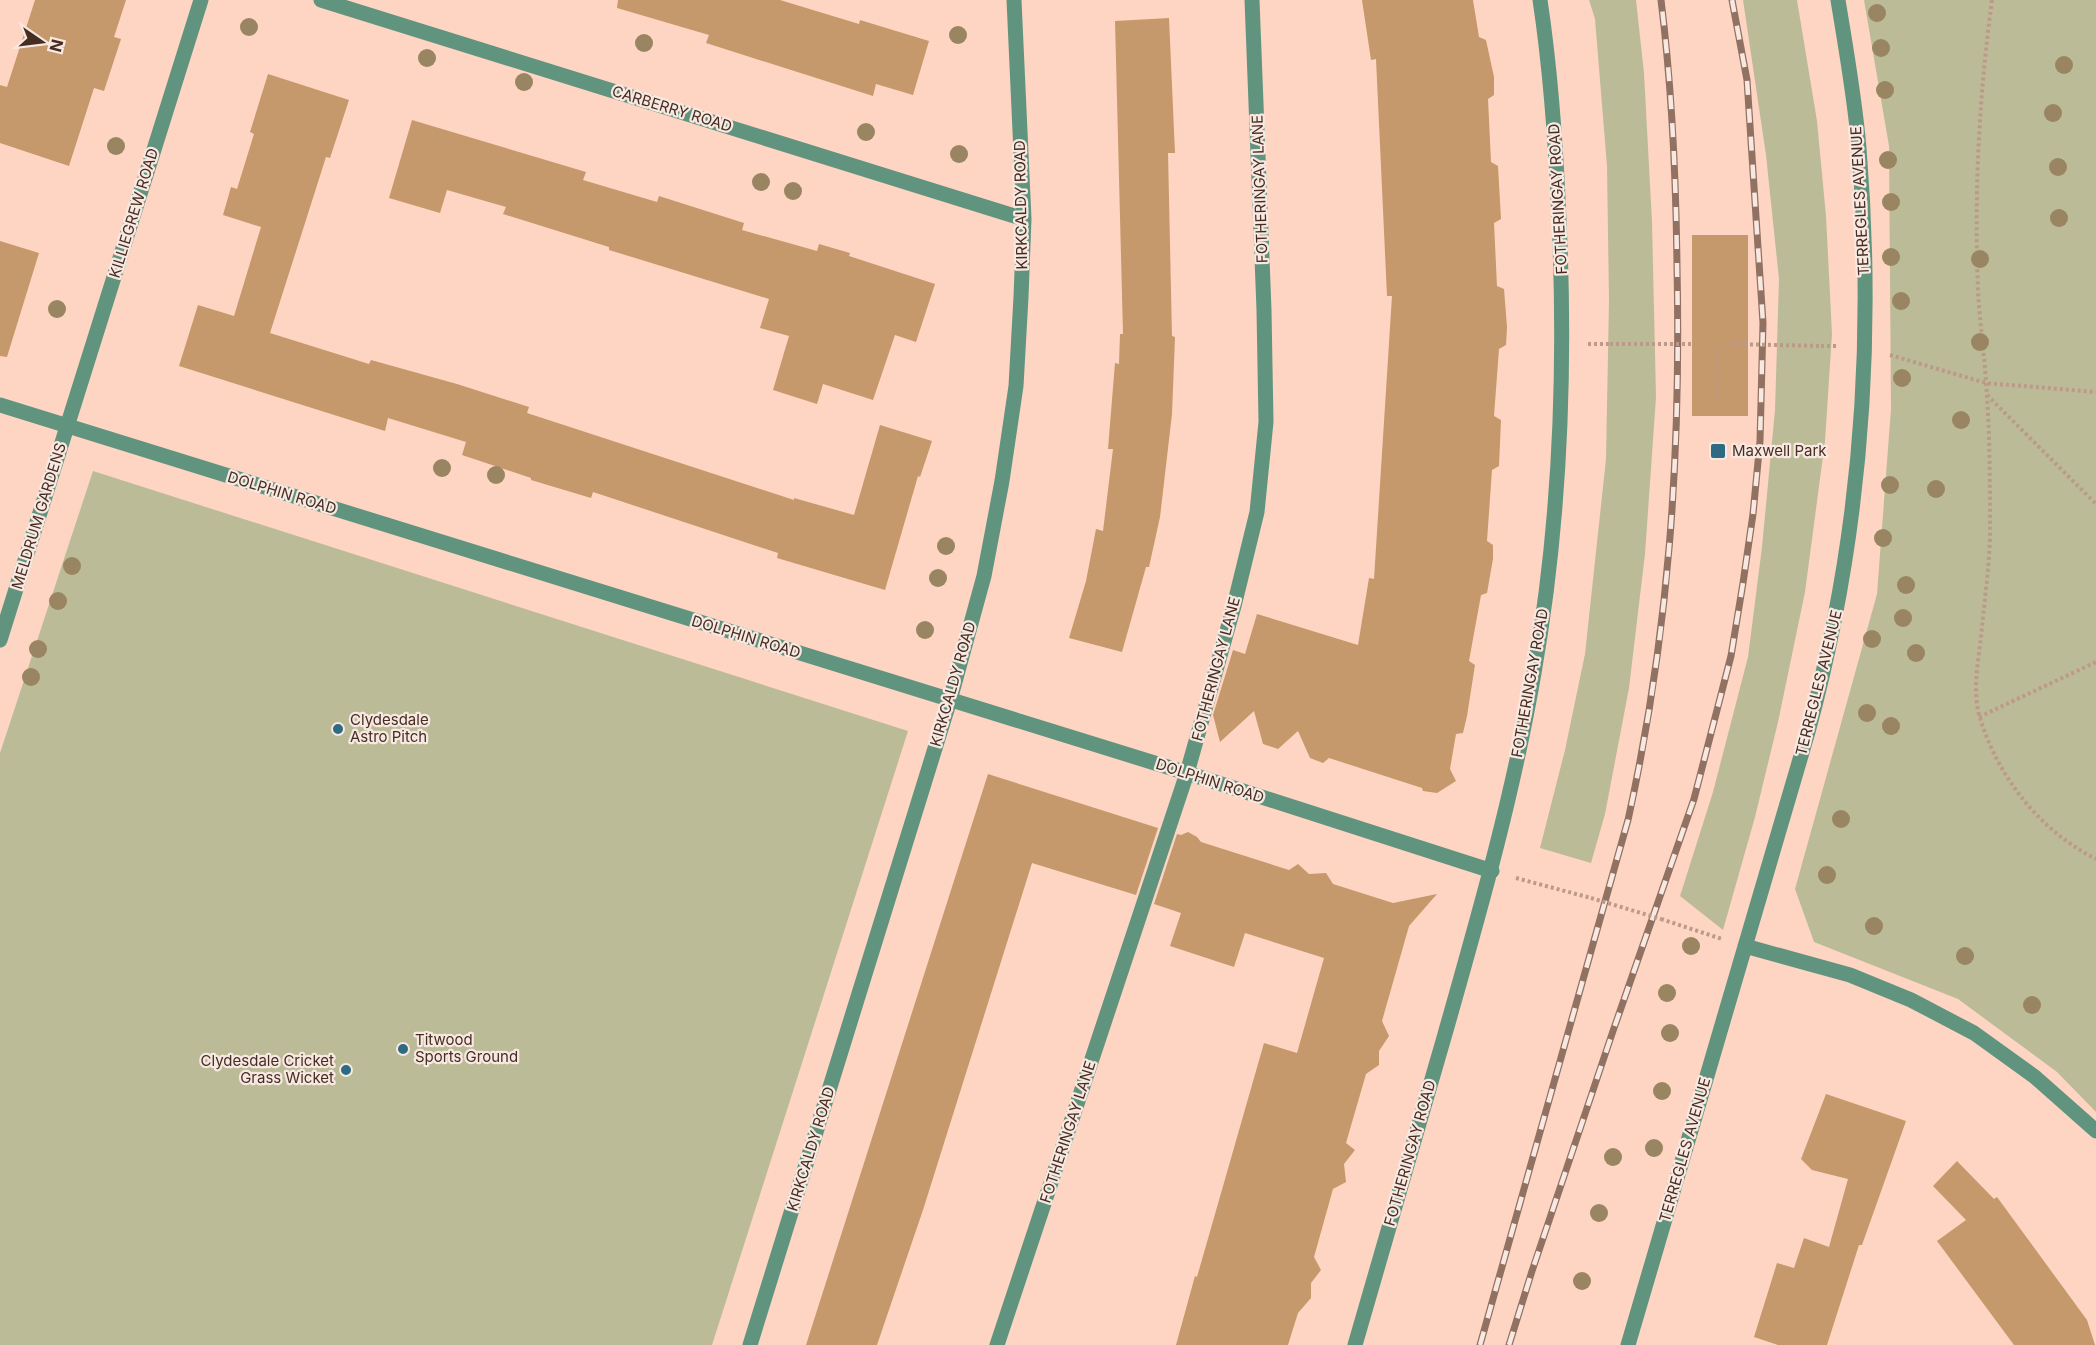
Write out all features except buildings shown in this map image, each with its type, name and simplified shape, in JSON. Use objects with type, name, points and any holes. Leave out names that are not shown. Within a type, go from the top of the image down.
[{"type":"street","name":"KILLIEGREW ROAD","points":[[67,426],[201,0]]},
{"type":"street","name":"CARBERRY ROAD","points":[[321,0],[1024,219]]},
{"type":"street","name":"KIRKCALDY ROAD","points":[[750,1345],[950,700],[984,576],[1002,481],[1016,386],[1024,219],[1014,0]]},
{"type":"street","name":"FOTHERINGAY LANE","points":[[997,1345],[1187,773],[1234,606],[1257,512],[1266,422],[1252,0]]},
{"type":"street","name":"FOTHERINGAY ROAD","points":[[1355,1345],[1492,872],[1535,670],[1551,539],[1559,440],[1563,343],[1555,131],[1540,0]]},
{"type":"street","name":"TERREGLES AVENUE","points":[[1628,1345],[1814,712],[1840,598],[1861,427],[1865,348],[1863,211],[1859,146],[1838,0]]},
{"type":"street","name":"DOLPHIN ROAD","points":[[0,405],[1187,773],[1492,872]]},
{"type":"street","name":"MELDRUM GARDENS","points":[[0,640],[67,426]]},
{"type":"street","points":[[1745,946],[1850,975],[1911,1000],[1974,1033],[2035,1077],[2096,1131]]},
{"type":"path","points":[[1992,0],[1978,129],[1978,290],[1987,395],[1990,479],[1989,549],[1975,684],[1979,717],[1997,760],[2019,795],[2043,822],[2078,850],[2096,859]]},
{"type":"path","points":[[1610,344],[1692,344]]},
{"type":"path","points":[[1718,398],[1719,344]]},
{"type":"path","points":[[1732,345],[1821,345],[1865,348],[1986,383],[2096,392]]},
{"type":"path","points":[[1987,395],[2096,504]]},
{"type":"path","points":[[1979,717],[2096,662]]},
{"type":"path","points":[[1492,872],[1591,898],[1745,946]]},
{"type":"green space","points":[[1589,0],[1636,0],[1644,73],[1652,222],[1656,397],[1645,554],[1629,688],[1605,814],[1591,863],[1540,848],[1565,750],[1585,654],[1606,459],[1609,300],[1607,166],[1595,19]]},
{"type":"green space","points":[[1743,0],[1797,0],[1817,121],[1826,216],[1832,334],[1825,441],[1805,592],[1778,722],[1755,817],[1723,930],[1680,896],[1713,792],[1748,657],[1762,547],[1775,410],[1779,279],[1766,155]]},
{"type":"green space","points":[[1864,0],[2096,0],[2096,1112],[2057,1072],[1958,999],[1814,942],[1795,889],[1877,594],[1891,409],[1889,146]]},
{"type":"green space","name":"Titwood Sports Ground","points":[[93,471],[908,731],[712,1345],[0,1345],[0,753]]},
{"type":"railway","points":[[1480,1345],[1628,820],[1654,682],[1663,613],[1674,476],[1678,337],[1673,133],[1661,0]]},
{"type":"railway","points":[[1509,1345],[1613,1031],[1694,799],[1731,656],[1753,514],[1760,441],[1763,323],[1747,80],[1732,0]]},
{"type":"place","name":"Maxwell Park","points":[[1718,451]]},
{"type":"place","name":"Clydesdale Astro Pitch","points":[[338,729]]},
{"type":"place","name":"Titwood Sports Ground","points":[[403,1049]]},
{"type":"place","name":"Clydesdale Cricket Grass Wicket","points":[[346,1070]]}]
